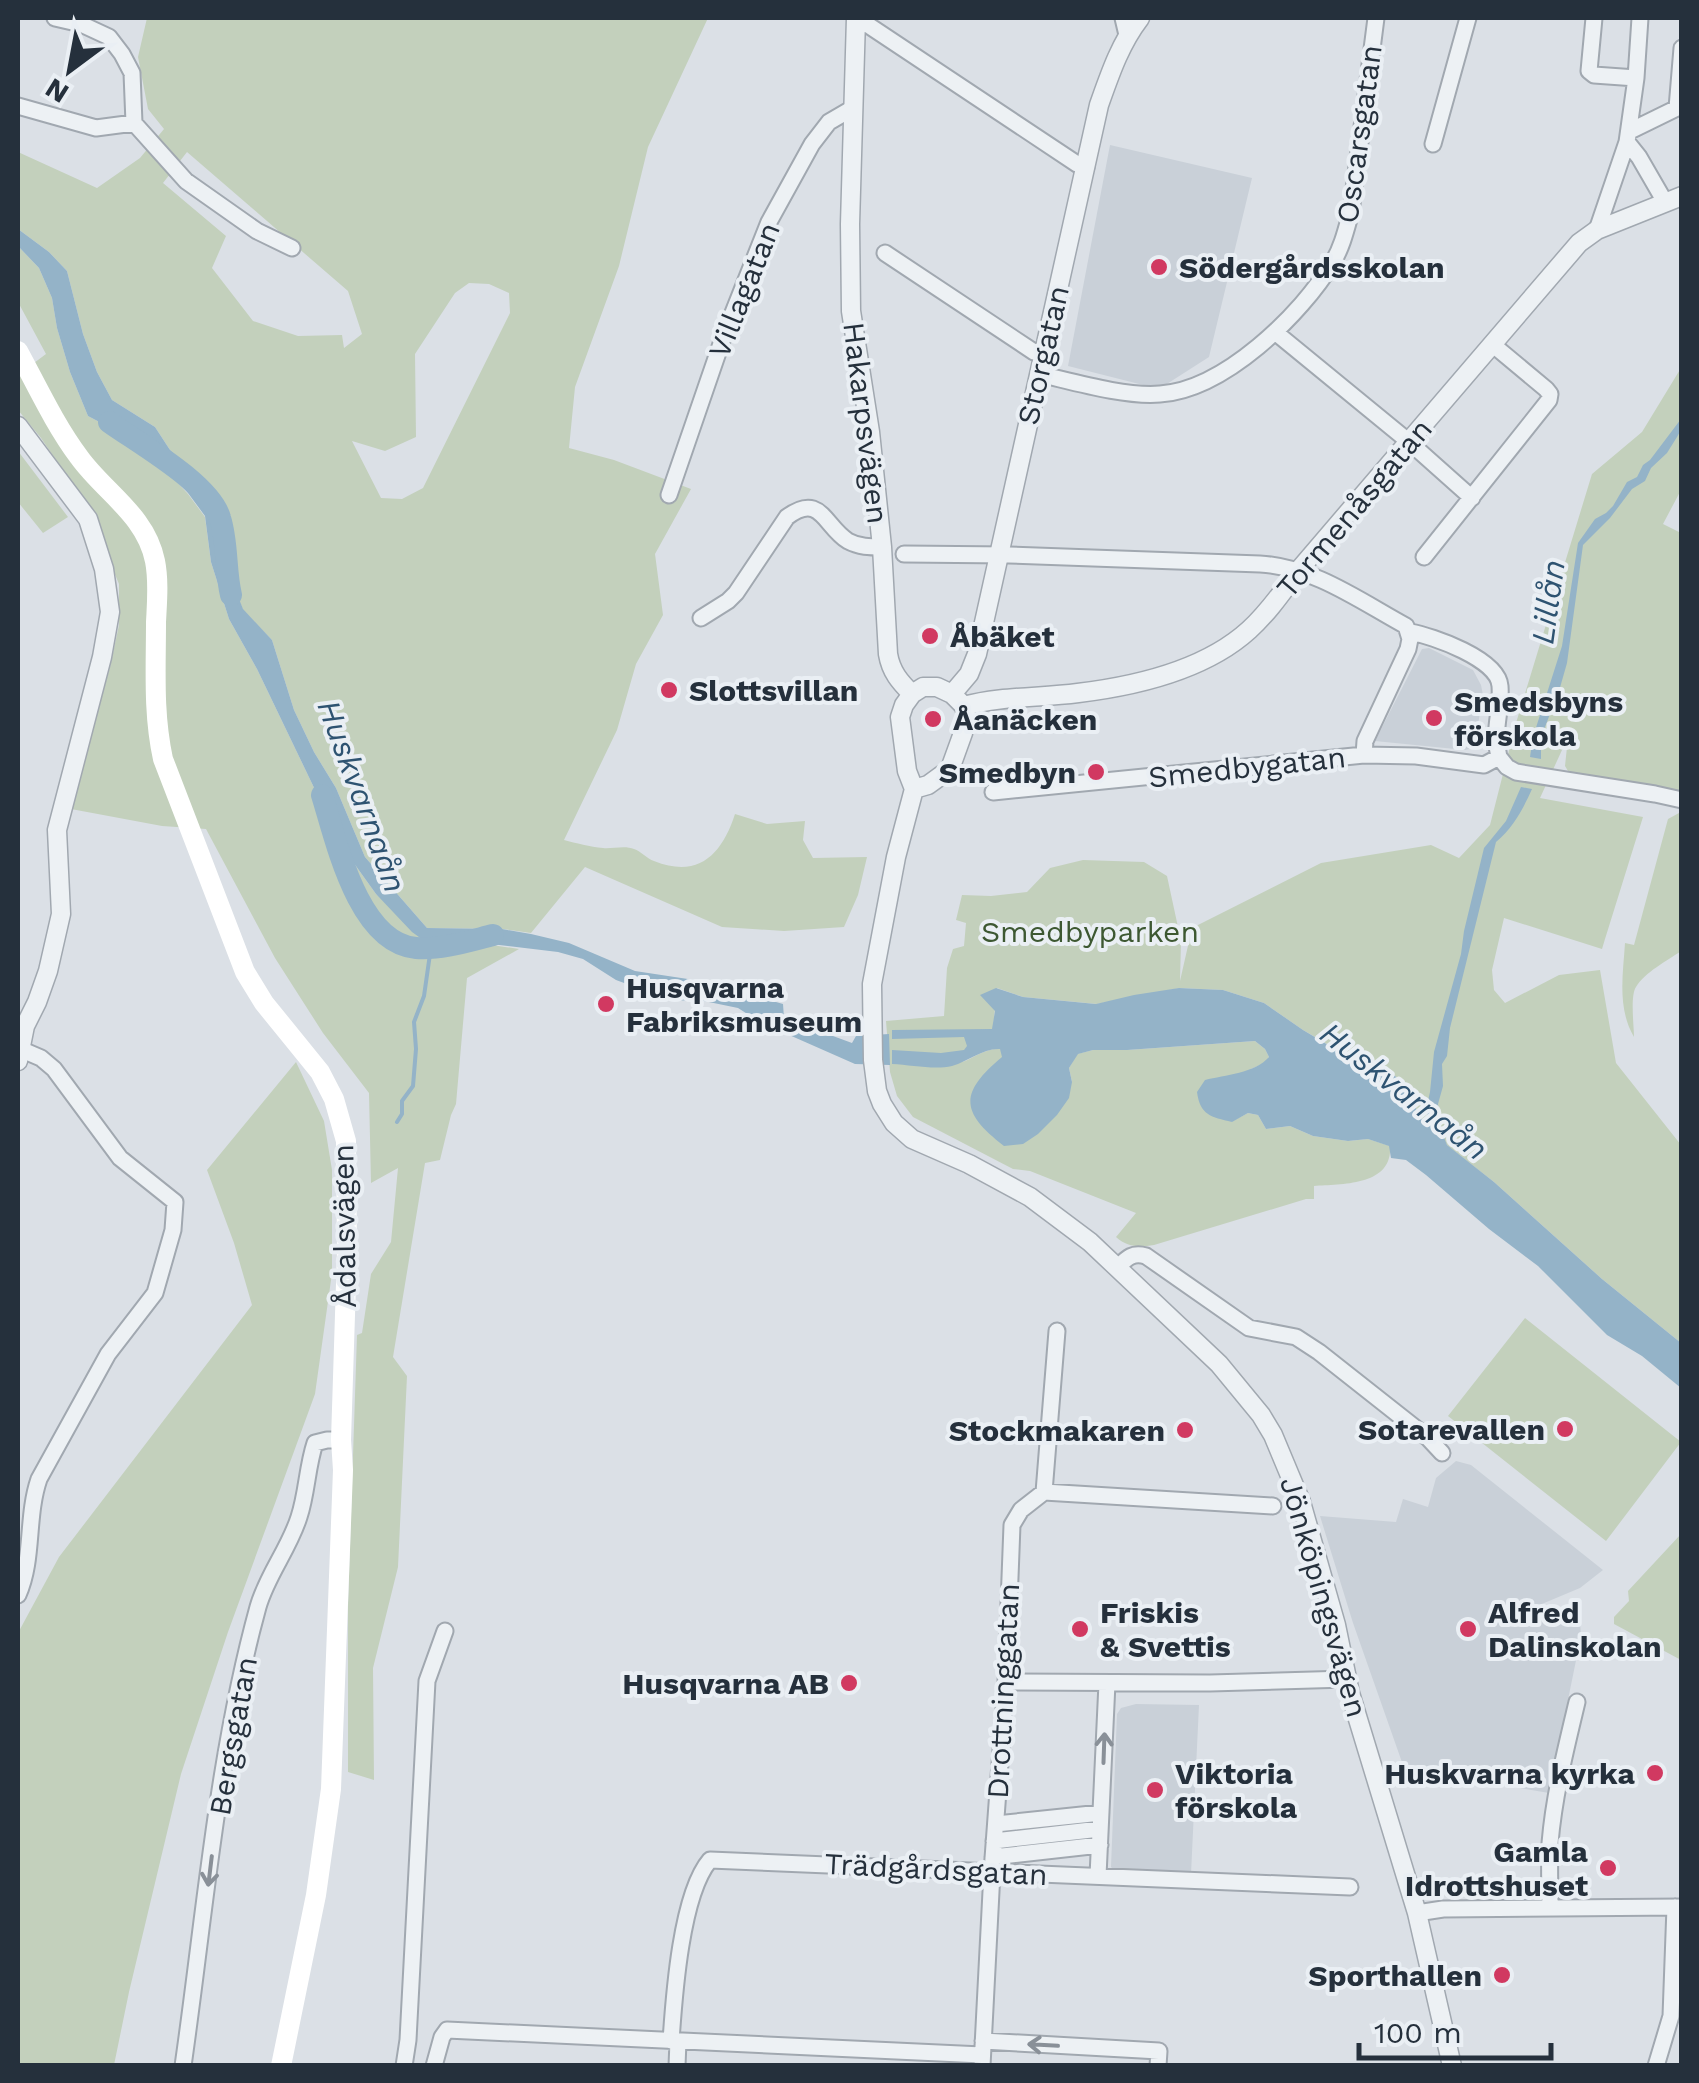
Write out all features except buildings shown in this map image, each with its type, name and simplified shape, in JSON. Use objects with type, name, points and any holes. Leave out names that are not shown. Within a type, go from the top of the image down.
[{"type":"main road","name":"Ådalsvägen","points":[[18,351],[77,455],[120,499],[147,539],[155,559],[157,583],[154,692],[163,759],[245,972],[264,1003],[320,1072],[346,1141],[339,1590],[330,1789],[316,1895],[281,2066]]},
{"type":"street","points":[[56,18],[110,37],[132,73],[134,123],[186,181],[256,231],[292,248]]},
{"type":"street","name":"Storgatan","points":[[958,700],[974,666],[1099,105],[1125,26],[1140,18]]},
{"type":"street","name":"Oscarsgatan","points":[[1039,374],[1131,392],[1178,392],[1234,364],[1275,332],[1307,298],[1343,242],[1351,212],[1376,18]]},
{"type":"street","points":[[1432,144],[1468,18]]},
{"type":"street","points":[[1594,18],[1589,70],[1594,75],[1636,78]]},
{"type":"street","points":[[1597,230],[1629,136],[1640,18]]},
{"type":"street","points":[[856,20],[1086,167]]},
{"type":"street","name":"Hakarpsvägen","points":[[856,20],[851,311],[870,432],[890,665],[912,694]]},
{"type":"street","points":[[1629,136],[1678,108],[1682,48]]},
{"type":"street","points":[[18,106],[96,128],[134,123]]},
{"type":"street","name":"Villagatan","points":[[670,495],[723,338],[769,222],[812,144],[829,122],[854,108]]},
{"type":"street","points":[[1629,136],[1638,157],[1673,199]]},
{"type":"street","name":"Tormenåsgatan","points":[[912,694],[929,686],[958,700],[1080,693],[1170,673],[1229,646],[1270,608],[1578,243],[1597,230],[1673,199]]},
{"type":"street","points":[[886,252],[1034,352],[1043,354]]},
{"type":"street","points":[[1275,332],[1471,497]]},
{"type":"street","points":[[1424,557],[1549,400],[1550,394],[1492,344]]},
{"type":"street","points":[[18,426],[88,520],[104,569],[110,612],[57,830],[61,914],[48,970],[19,1055],[41,1058],[54,1070],[120,1158],[175,1202],[173,1230],[155,1292],[108,1354],[39,1479],[23,1526],[24,1580],[18,1595]]},
{"type":"street","points":[[702,618],[736,592],[786,517],[798,509],[810,508],[823,514],[852,543],[882,548]]},
{"type":"street","points":[[904,554],[1282,565],[1316,577],[1406,626],[1410,632],[1408,649],[1365,741],[1364,756]]},
{"type":"street","points":[[1410,632],[1429,636],[1484,662],[1496,674],[1500,684],[1494,739],[1499,757]]},
{"type":"street","points":[[912,694],[900,717],[907,771],[914,790],[937,780],[955,762],[966,721],[958,700]]},
{"type":"street","name":"Smedbygatan","points":[[993,792],[1364,756],[1416,756],[1484,765],[1499,757],[1516,772],[1682,800]]},
{"type":"street","name":"Jönköpingsvägen","points":[[914,790],[875,960],[871,1016],[874,1070],[882,1104],[902,1132],[1030,1196],[1068,1224],[1220,1364],[1273,1435],[1301,1502],[1347,1678],[1417,1913],[1452,2066]]},
{"type":"street","points":[[1117,1268],[1130,1255],[1146,1256],[1249,1328],[1296,1337],[1442,1453]]},
{"type":"street","points":[[1057,1332],[1044,1492],[1273,1506]]},
{"type":"street","name":"Bergsgatan","points":[[183,2066],[227,1741],[259,1603],[290,1544],[316,1443],[342,1440]]},
{"type":"street","name":"Drottninggatan","points":[[982,2054],[1012,1525],[1021,1510],[1044,1492]]},
{"type":"street","points":[[404,2066],[427,1680],[445,1631]]},
{"type":"street","points":[[1006,1682],[1210,1684],[1347,1678]]},
{"type":"street","points":[[1098,1876],[1107,1684]]},
{"type":"street","points":[[1550,1907],[1553,1819],[1577,1702]]},
{"type":"street","points":[[996,1824],[1100,1829]]},
{"type":"street","points":[[993,1857],[1100,1829]]},
{"type":"street","name":"Trädgårdsgatan","points":[[675,2041],[675,1986],[692,1894],[698,1876],[710,1860],[993,1857],[1098,1876],[1350,1887]]},
{"type":"street","points":[[1417,1913],[1443,1909],[1678,1907],[1671,2016],[1656,2066]]},
{"type":"street","points":[[434,2066],[447,2030],[982,2054],[1105,2048],[1158,2051],[1158,2066]]},
{"type":"street","points":[[675,2041],[677,2066]]},
{"type":"street","points":[[1104,2066],[1105,2048]]},
{"type":"shaded area","name":"Södergårdsskolan","points":[[1110,145],[1252,178],[1209,357],[1159,389],[1068,366]]},
{"type":"shaded area","name":"Smedsbyns förskola","points":[[1429,648],[1473,670],[1481,685],[1483,695],[1474,748],[1375,741],[1422,649]]},
{"type":"shaded area","name":"Alfred Dalinskolan","points":[[1456,1461],[1471,1465],[1603,1570],[1580,1588],[1537,1606],[1545,1622],[1580,1622],[1581,1636],[1549,1793],[1404,1768],[1320,1516],[1396,1522],[1403,1499],[1428,1507],[1436,1478]]},
{"type":"shaded area","name":"Viktoria förskola","points":[[1136,1704],[1199,1705],[1191,1874],[1111,1867],[1117,1714],[1121,1708]]},
{"type":"green space","points":[[147,18],[708,18],[648,147],[619,266],[575,387],[569,448],[691,489],[655,554],[663,615],[636,664],[617,730],[564,840],[630,848],[654,861],[684,867],[696,865],[716,851],[735,814],[767,824],[805,821],[803,840],[813,858],[867,857],[858,895],[844,927],[784,931],[722,927],[585,867],[531,933],[427,928],[365,857],[336,788],[294,710],[272,640],[243,610],[223,558],[203,482],[170,450],[155,427],[112,400],[83,334],[67,271],[18,229],[18,152],[97,188],[140,158],[164,129],[148,109],[138,57]],"holes":[[[187,152],[348,291],[362,334],[344,348],[342,335],[298,336],[253,321],[212,268],[226,236],[163,183]],[[469,283],[489,284],[509,293],[510,313],[423,488],[402,499],[381,498],[352,441],[385,451],[416,437],[415,354],[455,293]]]},
{"type":"green space","points":[[18,246],[39,268],[52,298],[70,372],[88,416],[143,445],[205,517],[211,562],[229,619],[343,848],[376,894],[430,945],[465,941],[519,949],[467,978],[456,1104],[440,1160],[425,1163],[393,1357],[407,1376],[398,1567],[373,1668],[374,1780],[348,1772],[348,1607],[357,1335],[362,1333],[371,1274],[391,1242],[398,1168],[371,1183],[369,1093],[323,1033],[275,958],[206,829],[162,826],[71,809],[119,625],[119,584],[86,505],[18,410],[18,375],[46,354],[18,302]]},
{"type":"green space","name":"Smedbyparken","points":[[1681,368],[1681,490],[1663,524],[1681,533],[1681,792],[1572,773],[1565,766],[1567,747],[1562,750],[1540,798],[1643,817],[1602,949],[1504,918],[1492,970],[1494,990],[1505,1003],[1559,975],[1600,970],[1616,1063],[1681,1145],[1681,1343],[1449,1147],[1418,1116],[1410,1090],[1395,1076],[1351,1058],[1264,1003],[1223,990],[1180,988],[1097,1004],[1023,997],[997,988],[993,1029],[962,1062],[1000,1049],[1072,1082],[1069,1068],[1077,1054],[1093,1050],[1255,1041],[1269,1057],[1251,1069],[1231,1122],[1248,1113],[1258,1115],[1266,1129],[1290,1126],[1313,1136],[1348,1141],[1368,1139],[1390,1146],[1389,1159],[1375,1176],[1314,1186],[1314,1199],[1154,1245],[1134,1246],[1116,1237],[1136,1213],[1030,1171],[1013,1169],[913,1117],[897,1096],[890,1072],[886,1021],[944,1016],[947,968],[953,949],[964,946],[966,923],[956,920],[962,895],[1027,892],[1050,868],[1083,860],[1144,862],[1167,876],[1181,941],[1180,981],[1192,928],[1321,863],[1431,845],[1459,858],[1490,825],[1516,723],[1592,474],[1642,432]]},
{"type":"green space","points":[[18,451],[68,517],[43,533],[18,502]]},
{"type":"green space","points":[[1679,813],[1681,951],[1636,987],[1634,1037],[1623,1003],[1625,943],[1634,945],[1668,819]]},
{"type":"green space","points":[[296,1062],[324,1121],[332,1170],[332,1273],[315,1394],[181,1774],[114,2065],[18,2065],[18,1633],[59,1557],[252,1305],[207,1170]]},
{"type":"green space","name":"Sotarevallen","points":[[1525,1318],[1681,1442],[1606,1541],[1448,1416]]},
{"type":"green space","points":[[1681,1534],[1681,1660],[1614,1624],[1614,1617],[1629,1601],[1628,1591]]},
{"type":"water","name":"Huskvarnaån","points":[[18,229],[67,271],[83,334],[112,400],[155,427],[170,450],[203,482],[227,536],[223,558],[243,609],[272,640],[294,710],[336,788],[365,857],[427,928],[502,929],[531,934],[569,943],[635,971],[701,981],[783,1004],[784,1018],[852,1043],[856,1036],[889,1034],[890,1065],[855,1064],[760,1022],[738,1008],[670,1000],[616,980],[583,959],[558,952],[465,941],[430,945],[412,932],[376,894],[343,848],[229,619],[211,562],[205,516],[143,445],[88,416],[70,372],[52,298],[39,268],[18,246]]},
{"type":"water","points":[[1681,419],[1681,430],[1667,453],[1583,545],[1567,663],[1541,737],[1541,759],[1530,757],[1562,646],[1578,543],[1595,519],[1613,506],[1627,482],[1637,477]]},
{"type":"water","points":[[1521,787],[1532,789],[1517,818],[1496,842],[1450,1028],[1438,1104],[1441,1130],[1447,1145],[1681,1343],[1681,1388],[1642,1356],[1607,1335],[1538,1266],[1426,1175],[1406,1160],[1391,1158],[1389,1146],[1368,1139],[1348,1141],[1313,1136],[1290,1126],[1266,1129],[1258,1115],[1248,1113],[1232,1122],[1208,1114],[1197,1092],[1205,1080],[1256,1067],[1269,1057],[1255,1041],[1078,1054],[1069,1068],[1069,1098],[1057,1115],[1023,1144],[1004,1146],[979,1123],[970,1102],[978,1081],[1002,1057],[1000,1049],[945,1067],[892,1064],[892,1050],[964,1050],[964,1037],[892,1039],[892,1030],[992,1029],[995,1011],[980,995],[996,988],[1023,997],[1096,1004],[1179,988],[1223,990],[1264,1003],[1350,1058],[1395,1076],[1411,1090],[1418,1116],[1427,1124],[1434,1052],[1484,848],[1506,821]]},
{"type":"waterway","name":"Huskvarnaån","points":[[109,422],[189,478],[214,505],[223,527],[231,595]]},
{"type":"waterway","name":"Huskvarnaån","points":[[322,795],[352,886],[364,909],[396,942],[426,948],[493,935]]},
{"type":"waterway","points":[[397,1122],[402,1114],[402,1101],[413,1086],[414,1022],[424,996],[431,947]]},
{"type":"place","name":"Södergårdsskolan","points":[[1159,267]]},
{"type":"place","name":"Åbäket","points":[[930,636]]},
{"type":"place","name":"Slottsvillan","points":[[669,690]]},
{"type":"place","name":"Smedsbyns förskola","points":[[1434,718]]},
{"type":"place","name":"Åanäcken","points":[[933,719]]},
{"type":"place","name":"Smedbyn","points":[[1096,772]]},
{"type":"place","name":"Husqvarna Fabriksmuseum","points":[[606,1004]]},
{"type":"place","name":"Sotarevallen","points":[[1565,1429]]},
{"type":"place","name":"Stockmakaren","points":[[1185,1430]]},
{"type":"place","name":"Friskis & Svettis","points":[[1080,1629]]},
{"type":"place","name":"Alfred Dalinskolan","points":[[1468,1629]]},
{"type":"place","name":"Husqvarna AB","points":[[849,1683]]},
{"type":"place","name":"Huskvarna kyrka","points":[[1655,1773]]},
{"type":"place","name":"Viktoria förskola","points":[[1155,1790]]},
{"type":"place","name":"Gamla Idrottshuset","points":[[1608,1868]]},
{"type":"place","name":"Sporthallen","points":[[1502,1975]]},
{"type":"water label","name":"Lillån","points":[[1548,602]]}]
